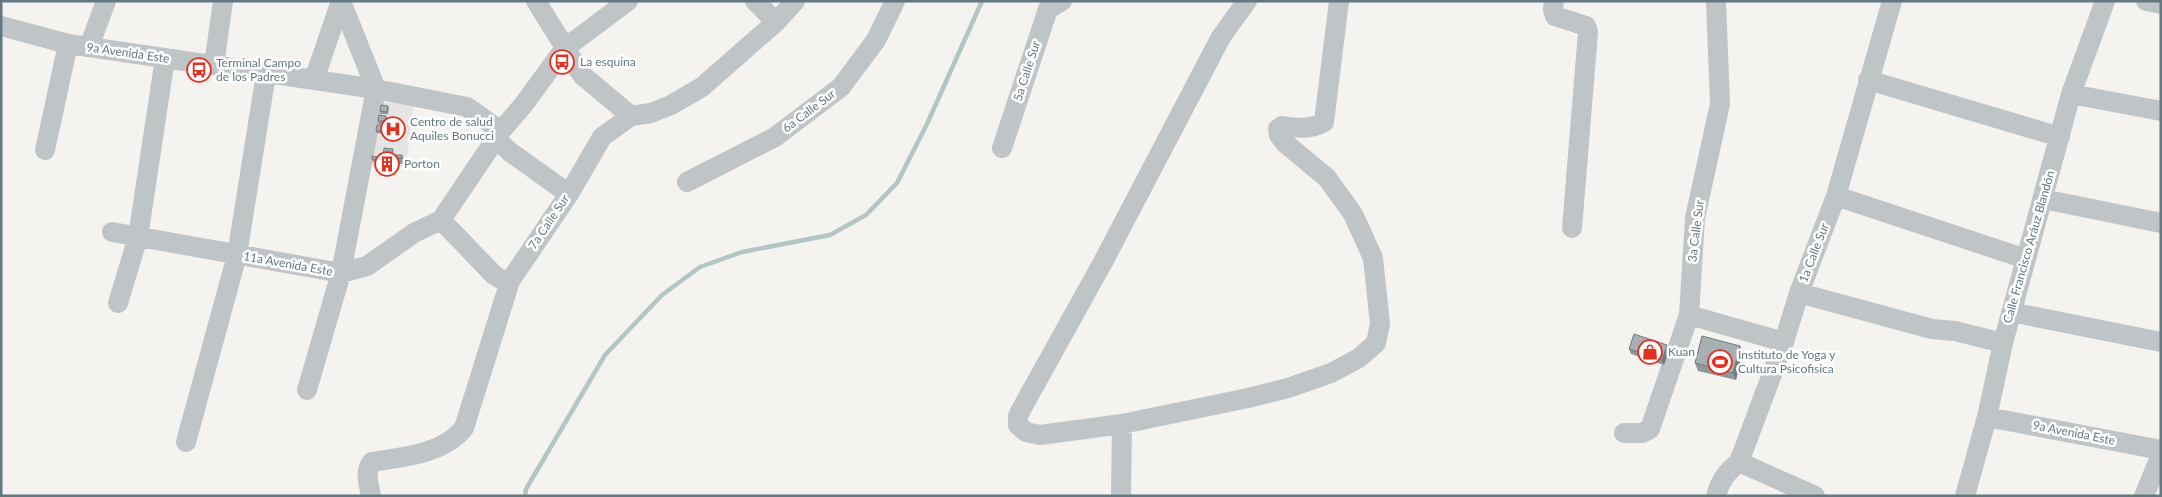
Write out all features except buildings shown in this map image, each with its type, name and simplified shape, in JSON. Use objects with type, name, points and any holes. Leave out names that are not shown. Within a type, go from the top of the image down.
[{"type":"street","points":[[89,47],[106,1]]},
{"type":"street","points":[[214,65],[223,1]]},
{"type":"street","points":[[308,390],[341,273],[376,89],[341,1],[314,80]]},
{"type":"street","points":[[536,1],[582,75],[631,116]]},
{"type":"street","points":[[509,284],[494,275],[444,215],[498,135],[524,104],[565,48],[628,1]]},
{"type":"street","points":[[756,1],[776,22]]},
{"type":"street","name":"7a Calle Sur","points":[[371,496],[367,475],[368,467],[372,462],[413,455],[441,447],[456,438],[464,428],[509,284],[568,194],[602,137],[631,116],[651,113],[671,105],[702,87],[776,22],[795,1]]},
{"type":"street","name":"6a Calle Sur","points":[[687,182],[775,137],[841,87],[876,40],[895,1]]},
{"type":"street","name":"5a Calle Sur","points":[[1002,148],[1048,9],[1062,1]]},
{"type":"street","points":[[1247,1],[1222,38],[1103,262],[1018,416],[1018,425],[1026,432],[1040,435],[1122,424],[1288,388],[1331,373],[1359,358],[1376,343],[1380,324],[1373,258],[1353,214],[1327,178],[1285,143],[1278,129],[1282,126],[1316,127],[1324,122],[1335,2]]},
{"type":"street","points":[[1554,1],[1553,10],[1555,16],[1586,26],[1588,32],[1572,228]]},
{"type":"street","name":"3a Calle Sur","points":[[1624,433],[1642,433],[1650,429],[1689,315],[1695,218],[1720,104],[1716,1]]},
{"type":"street","name":"1a Calle Sur","points":[[1716,496],[1720,482],[1727,472],[1739,462],[1784,342],[1799,293],[1836,196],[1892,1]]},
{"type":"street","name":"Calle Francisco Aráuz Blandón","points":[[1965,496],[1987,416],[2011,312],[2071,94],[2106,1]]},
{"type":"street","points":[[2146,1],[2161,4]]},
{"type":"street","name":"9a Avenida Este","points":[[1,26],[68,44],[376,89],[467,107],[498,135],[510,152],[568,194]]},
{"type":"street","points":[[45,150],[68,44]]},
{"type":"street","points":[[118,303],[138,237],[165,58]]},
{"type":"street","points":[[186,442],[237,255],[266,74]]},
{"type":"street","points":[[1868,80],[2060,137]]},
{"type":"street","points":[[2071,94],[2161,111]]},
{"type":"street","points":[[1836,196],[2026,259]]},
{"type":"street","points":[[2043,199],[2161,223]]},
{"type":"street","name":"11a Avenida Este","points":[[112,232],[341,273],[367,266],[414,233],[444,215]]},
{"type":"street","points":[[1799,293],[1932,329],[1955,331],[2003,343]]},
{"type":"street","points":[[2011,312],[2161,342]]},
{"type":"street","points":[[1689,315],[1784,342]]},
{"type":"street","name":"9a Avenida Este","points":[[1987,416],[2161,450]]},
{"type":"street","points":[[1121,496],[1122,424]]},
{"type":"street","points":[[2144,496],[2161,455]]},
{"type":"street","points":[[1739,462],[1815,496]]},
{"type":"shaded area","name":"Centro de salud Aquiles Bonucci","points":[[379,102],[414,103],[406,167],[368,166]]},
{"type":"waterway","points":[[525,496],[526,489],[605,355],[662,295],[700,267],[742,252],[830,235],[866,215],[897,183],[927,124],[982,1]]},
{"type":"place","name":"La esquina","points":[[562,62]]},
{"type":"place","name":"Terminal Campo de los Padres","points":[[199,70]]},
{"type":"place","name":"Centro de salud Aquiles Bonucci","points":[[393,129]]},
{"type":"place","name":"Porton","points":[[387,164]]},
{"type":"place","name":"Kuan","points":[[1650,352]]},
{"type":"place","name":"Instituto de Yoga y Cultura Psicofisica","points":[[1720,362]]}]
